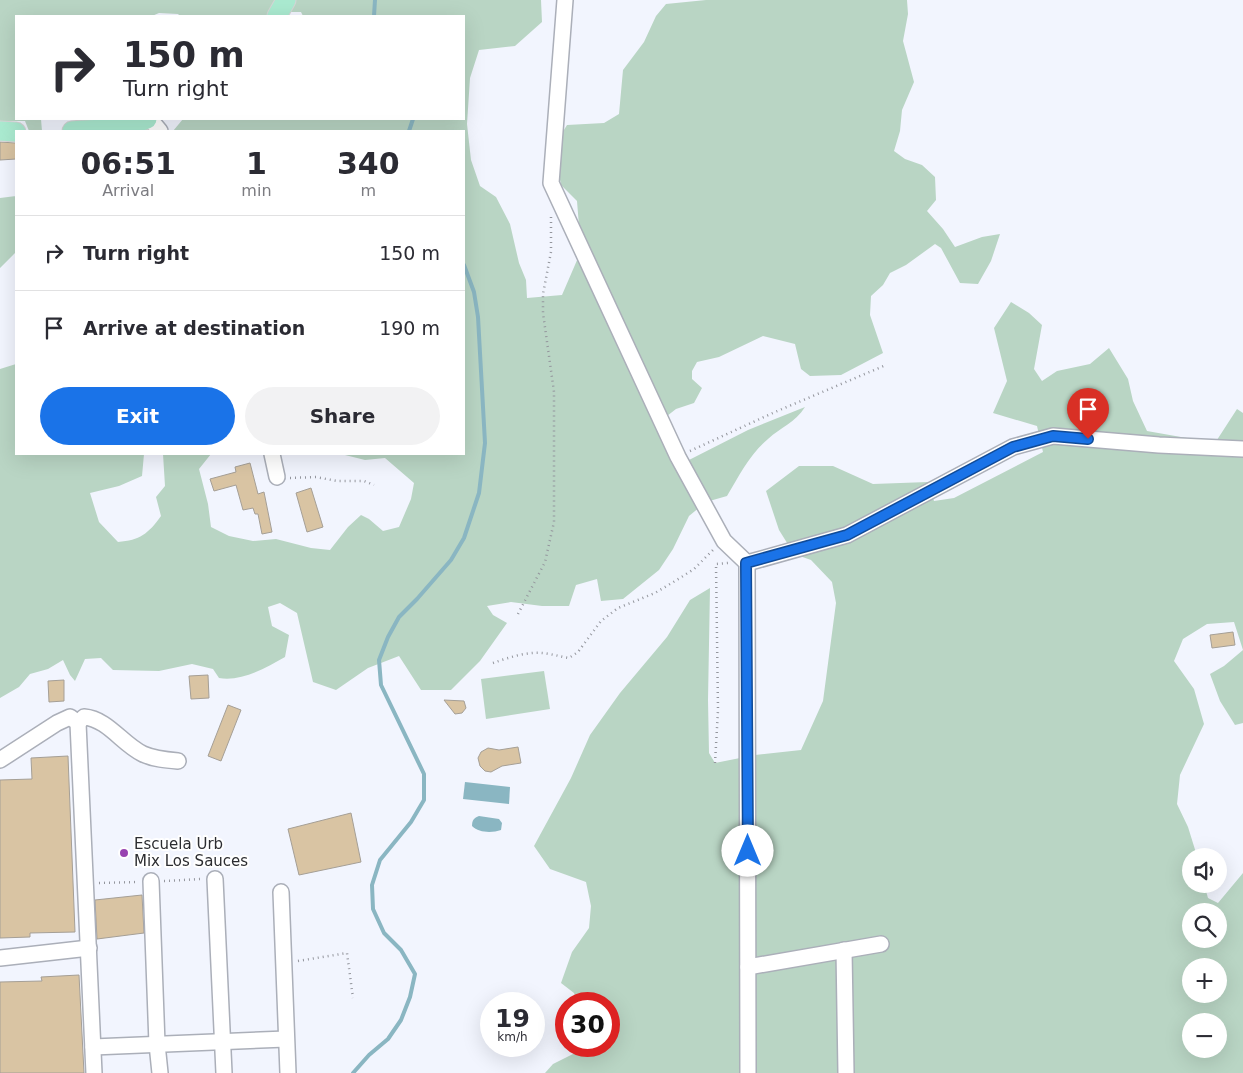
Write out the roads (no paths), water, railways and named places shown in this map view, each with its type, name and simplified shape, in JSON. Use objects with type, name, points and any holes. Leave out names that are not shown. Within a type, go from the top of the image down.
[{"type":"main road","points":[[278,15],[286,0]]},
{"type":"main road","points":[[81,130],[142,123]]},
{"type":"main road","points":[[0,131],[15,132]]},
{"type":"street","points":[[565,0],[551,183],[678,456],[724,541],[746,563],[748,1073]]},
{"type":"street","points":[[142,123],[158,130]]},
{"type":"street","points":[[746,563],[847,535],[1013,447],[1053,436],[1159,445],[1243,449]]},
{"type":"street","points":[[272,455],[277,477]]},
{"type":"street","points":[[0,760],[57,723],[70,717],[78,722]]},
{"type":"street","points":[[78,722],[84,717],[95,718],[144,755],[178,761]]},
{"type":"street","points":[[78,722],[94,1073]]},
{"type":"street","points":[[215,879],[224,1073]]},
{"type":"street","points":[[151,881],[157,1044],[160,1073]]},
{"type":"street","points":[[281,892],[288,1073]]},
{"type":"street","points":[[748,967],[881,944]]},
{"type":"street","points":[[0,958],[88,948]]},
{"type":"street","points":[[844,950],[846,1073]]},
{"type":"street","points":[[93,1047],[286,1039]]},
{"type":"water","points":[[465,782],[510,787],[509,804],[463,799]]},
{"type":"water","points":[[479,816],[499,819],[502,823],[501,830],[486,832],[478,830],[472,826],[472,822]]},
{"type":"waterway","points":[[374,15],[375,0]]},
{"type":"waterway","points":[[409,130],[413,120]]},
{"type":"waterway","points":[[353,1073],[369,1055],[388,1039],[401,1020],[410,997],[415,974],[401,950],[384,933],[373,909],[372,885],[380,860],[411,822],[424,800],[424,774],[381,685],[379,660],[388,637],[399,617],[451,560],[464,538],[479,493],[485,443],[478,317],[474,292],[465,268]]},
{"type":"place","name":"Escuela Urb Mix Los Sauces","points":[[124,853]]}]
